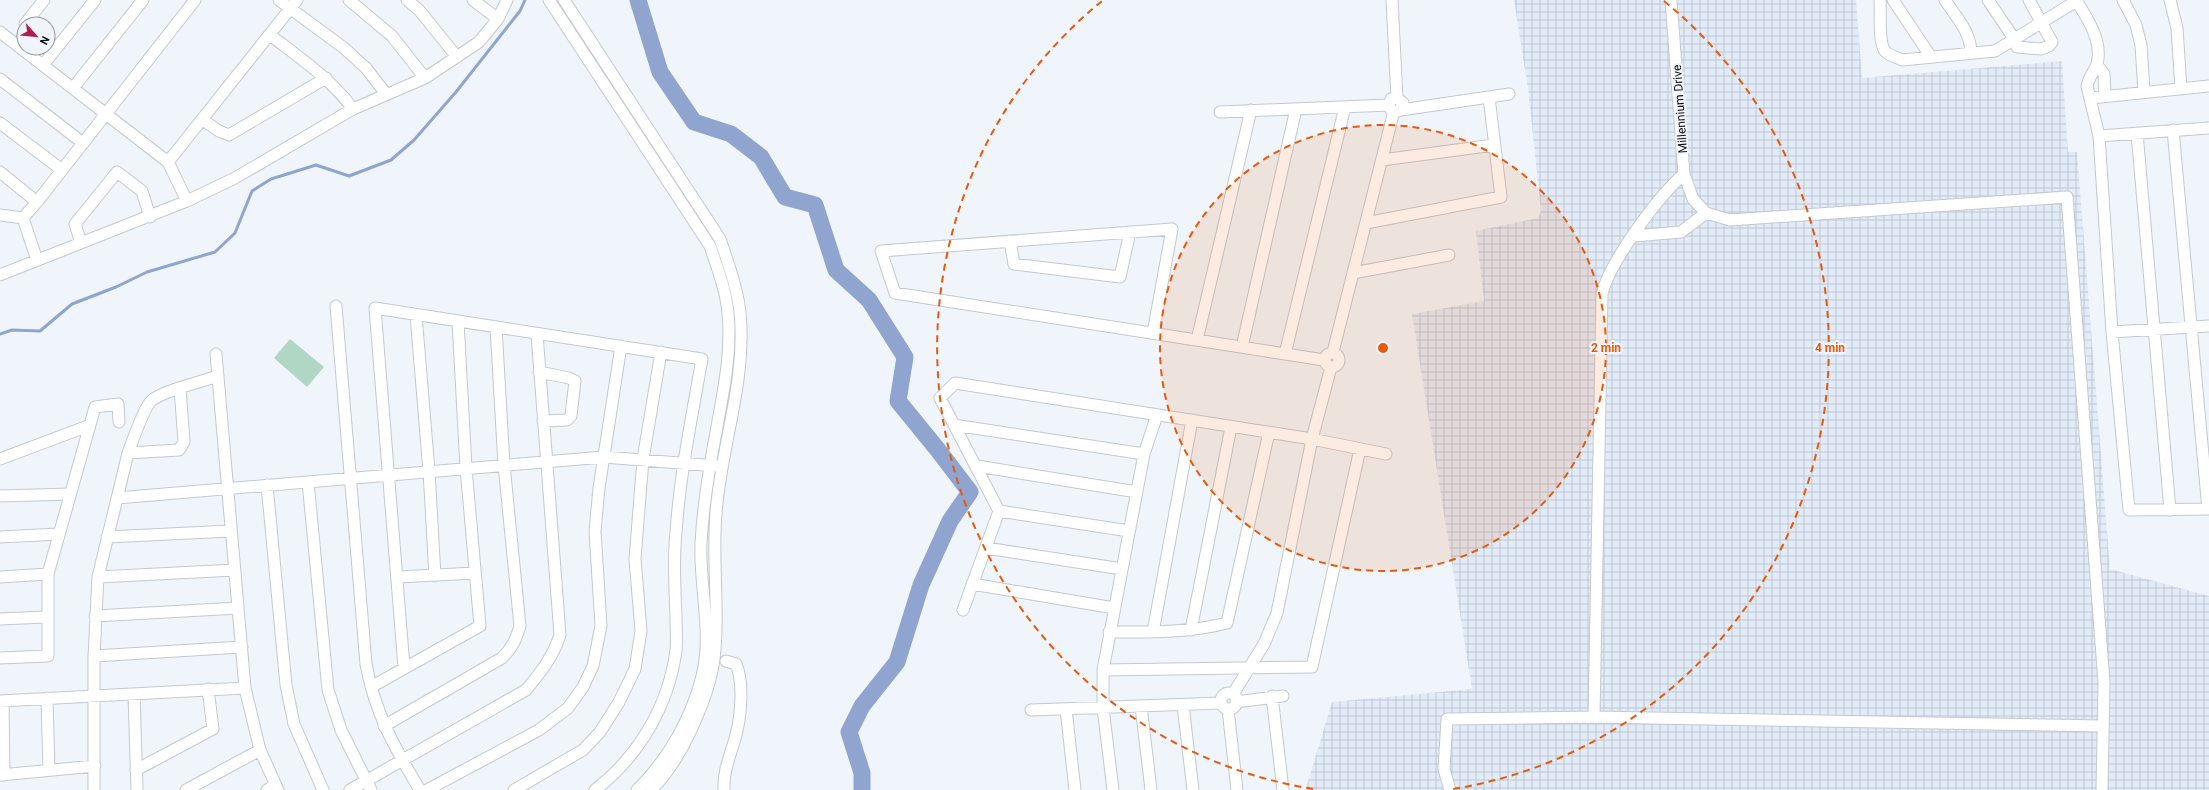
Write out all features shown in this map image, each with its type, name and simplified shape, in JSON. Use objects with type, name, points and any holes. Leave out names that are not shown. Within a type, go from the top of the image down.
[{"type":"street","points":[[31,16],[44,0]]},
{"type":"street","points":[[43,65],[95,0]]},
{"type":"street","points":[[73,88],[143,0]]},
{"type":"street","points":[[22,218],[37,202],[195,0]]},
{"type":"street","points":[[279,0],[293,4],[344,48],[366,68],[386,94]]},
{"type":"street","points":[[349,0],[392,36],[425,78]]},
{"type":"street","points":[[407,0],[419,10],[457,57]]},
{"type":"street","points":[[473,0],[498,19]]},
{"type":"street","points":[[0,275],[188,201],[236,178],[353,109],[425,78],[479,42],[498,19],[507,0]]},
{"type":"street","points":[[549,0],[710,246],[720,277],[728,310],[729,355],[703,511],[701,546],[707,625],[702,675],[694,702],[651,787],[637,790]]},
{"type":"street","points":[[564,0],[720,239],[732,275],[740,311],[741,355],[735,398],[722,466],[716,513],[714,547],[716,626],[715,650],[710,678],[702,707],[681,751],[657,776]]},
{"type":"street","points":[[1237,790],[1230,702],[1264,644],[1277,613],[1328,364],[1327,354],[1333,352],[1395,106],[1392,0]]},
{"type":"street","name":"Millennium Drive","points":[[1671,0],[1684,174],[1693,199],[1706,213]]},
{"type":"street","points":[[1880,0],[1881,37],[1884,50],[1902,60],[1995,51],[2015,40],[2077,0],[2093,30],[2099,49],[2097,65],[2088,78],[2087,86],[2099,136],[2112,332],[2129,510],[2208,509],[2173,130]]},
{"type":"street","points":[[1893,0],[1931,57]]},
{"type":"street","points":[[1945,0],[1971,42],[1970,53]]},
{"type":"street","points":[[1988,0],[2015,40],[2016,46],[2041,49],[2050,46],[2052,42],[2043,22],[2029,0]]},
{"type":"street","points":[[2123,0],[2136,25],[2140,45],[2144,92]]},
{"type":"street","points":[[2170,0],[2177,28],[2181,89]]},
{"type":"street","points":[[168,162],[203,120],[293,4]]},
{"type":"street","points":[[0,32],[168,162],[188,201]]},
{"type":"street","points":[[270,35],[326,78],[340,92],[353,109]]},
{"type":"street","points":[[12,41],[16,36]]},
{"type":"street","points":[[2097,65],[2104,74],[2105,95]]},
{"type":"street","points":[[203,120],[219,131],[229,134],[326,78]]},
{"type":"street","points":[[0,79],[83,143]]},
{"type":"street","points":[[2091,98],[2105,95],[2209,86]]},
{"type":"street","points":[[1220,112],[1395,106],[1509,94]]},
{"type":"street","points":[[1366,223],[1501,197],[1494,145],[1490,97]]},
{"type":"street","points":[[1285,354],[1345,107]]},
{"type":"street","points":[[1242,347],[1296,109]]},
{"type":"street","points":[[1197,340],[1251,110]]},
{"type":"street","points":[[0,123],[62,170]]},
{"type":"street","points":[[2099,136],[2209,128]]},
{"type":"street","points":[[2137,133],[2170,510]]},
{"type":"street","points":[[1382,160],[1494,145]]},
{"type":"street","points":[[0,172],[37,202]]},
{"type":"street","points":[[81,244],[75,224],[116,172],[142,191],[150,217]]},
{"type":"street","points":[[1594,717],[1602,294],[1605,280],[1634,236],[1670,186],[1684,174]]},
{"type":"street","points":[[1634,236],[1680,232],[1706,213],[1730,220],[2066,197],[2104,682],[2102,790]]},
{"type":"street","points":[[0,215],[22,218]]},
{"type":"street","points":[[22,218],[37,260]]},
{"type":"street","points":[[1153,334],[1172,229],[881,251],[895,293],[1153,334],[1285,354],[1328,364]]},
{"type":"street","points":[[1010,241],[1014,264],[1120,277],[1130,232]]},
{"type":"street","points":[[1353,273],[1449,255]]},
{"type":"street","points":[[336,306],[366,656],[371,687],[384,726],[402,762],[420,790]]},
{"type":"street","points":[[404,667],[398,577],[375,308],[702,359],[684,462],[676,533],[676,649],[671,678],[661,705],[647,733],[623,765],[595,790]]},
{"type":"street","points":[[416,315],[429,471],[435,576]]},
{"type":"street","points":[[371,687],[404,667],[480,626],[466,468],[458,321]]},
{"type":"street","points":[[2112,332],[2209,326]]},
{"type":"street","points":[[384,726],[502,658],[512,647],[520,626],[504,465],[496,327]]},
{"type":"street","points":[[350,790],[369,786],[402,762],[526,690],[544,669],[554,652],[560,635],[545,462],[537,334]]},
{"type":"street","points":[[427,790],[539,730],[568,708],[583,687],[593,666],[601,626],[595,531],[599,488],[621,346]]},
{"type":"street","points":[[514,790],[583,750],[600,732],[619,702],[635,669],[641,631],[635,559],[643,459],[661,352]]},
{"type":"street","points":[[216,354],[245,688],[260,750],[274,788]]},
{"type":"street","points":[[539,372],[569,378],[575,381],[571,416],[567,420],[543,421]]},
{"type":"street","points":[[94,790],[94,656],[98,577],[128,453],[134,435],[151,402],[180,388],[218,376]]},
{"type":"street","points":[[962,610],[999,512],[977,466],[940,398],[955,383],[1312,439],[1386,454]]},
{"type":"street","points":[[128,453],[179,450],[184,442],[180,388]]},
{"type":"street","points":[[0,658],[48,656],[46,617],[48,574],[88,426],[95,407],[118,404],[119,422]]},
{"type":"street","points":[[1113,790],[1103,708],[1103,670],[1144,454],[1157,415]]},
{"type":"street","points":[[1153,632],[1192,420]]},
{"type":"street","points":[[954,425],[1144,454]]},
{"type":"street","points":[[0,459],[88,426]]},
{"type":"street","points":[[1191,630],[1231,427]]},
{"type":"street","points":[[1109,632],[1153,632],[1206,629],[1227,623],[1269,432]]},
{"type":"street","points":[[1103,670],[1312,667],[1360,449]]},
{"type":"street","points":[[117,498],[604,457],[722,466]]},
{"type":"street","points":[[977,466],[1137,492]]},
{"type":"street","points":[[308,482],[328,690],[341,730],[369,786]]},
{"type":"street","points":[[267,485],[286,685],[294,724],[323,790]]},
{"type":"street","points":[[0,496],[70,494]]},
{"type":"street","points":[[999,512],[1129,531]]},
{"type":"street","points":[[107,537],[231,531]]},
{"type":"street","points":[[0,537],[58,534]]},
{"type":"street","points":[[986,548],[1122,569]]},
{"type":"street","points":[[98,577],[235,570]]},
{"type":"street","points":[[398,577],[475,573]]},
{"type":"street","points":[[0,577],[48,574]]},
{"type":"street","points":[[972,584],[1114,608]]},
{"type":"street","points":[[95,616],[238,608]]},
{"type":"street","points":[[0,619],[46,617]]},
{"type":"street","points":[[94,656],[242,647]]},
{"type":"street","points":[[724,790],[723,776],[737,734],[741,686],[740,674],[736,664],[726,661]]},
{"type":"street","points":[[95,766],[2,775],[2,701],[245,688]]},
{"type":"street","points":[[136,770],[213,729],[208,690]]},
{"type":"street","points":[[134,694],[137,790]]},
{"type":"street","points":[[1272,696],[1283,790]]},
{"type":"street","points":[[1032,710],[1183,705],[1230,702],[1272,696],[1283,696]]},
{"type":"street","points":[[47,698],[49,770]]},
{"type":"street","points":[[1183,705],[1193,790]]},
{"type":"street","points":[[1141,706],[1151,790]]},
{"type":"street","points":[[1066,709],[1075,790]]},
{"type":"street","points":[[1450,790],[1444,769],[1447,719],[1594,717],[2103,726]]},
{"type":"street","points":[[186,790],[260,750]]},
{"type":"street","points":[[657,776],[667,790]]},
{"type":"shaded area","points":[[1514,0],[1856,0],[1862,78],[2062,61],[2068,152],[2077,152],[2110,569],[2209,596],[2209,790],[1307,790],[1307,785],[1332,702],[1472,689],[1412,314],[1484,301],[1476,231],[1538,218],[1541,211],[1528,89]]},
{"type":"green space","points":[[290,339],[324,367],[307,387],[274,358]]},
{"type":"waterway","points":[[0,334],[12,330],[40,331],[72,304],[116,287],[147,272],[215,252],[235,233],[252,191],[271,179],[316,165],[349,176],[391,160],[414,140],[456,92],[520,11],[525,0]]},
{"type":"waterway","points":[[638,0],[660,72],[694,122],[731,134],[761,157],[785,197],[815,205],[836,270],[869,300],[905,357],[898,401],[970,492],[950,521],[921,585],[897,662],[862,706],[849,732],[862,773],[862,790]]}]
